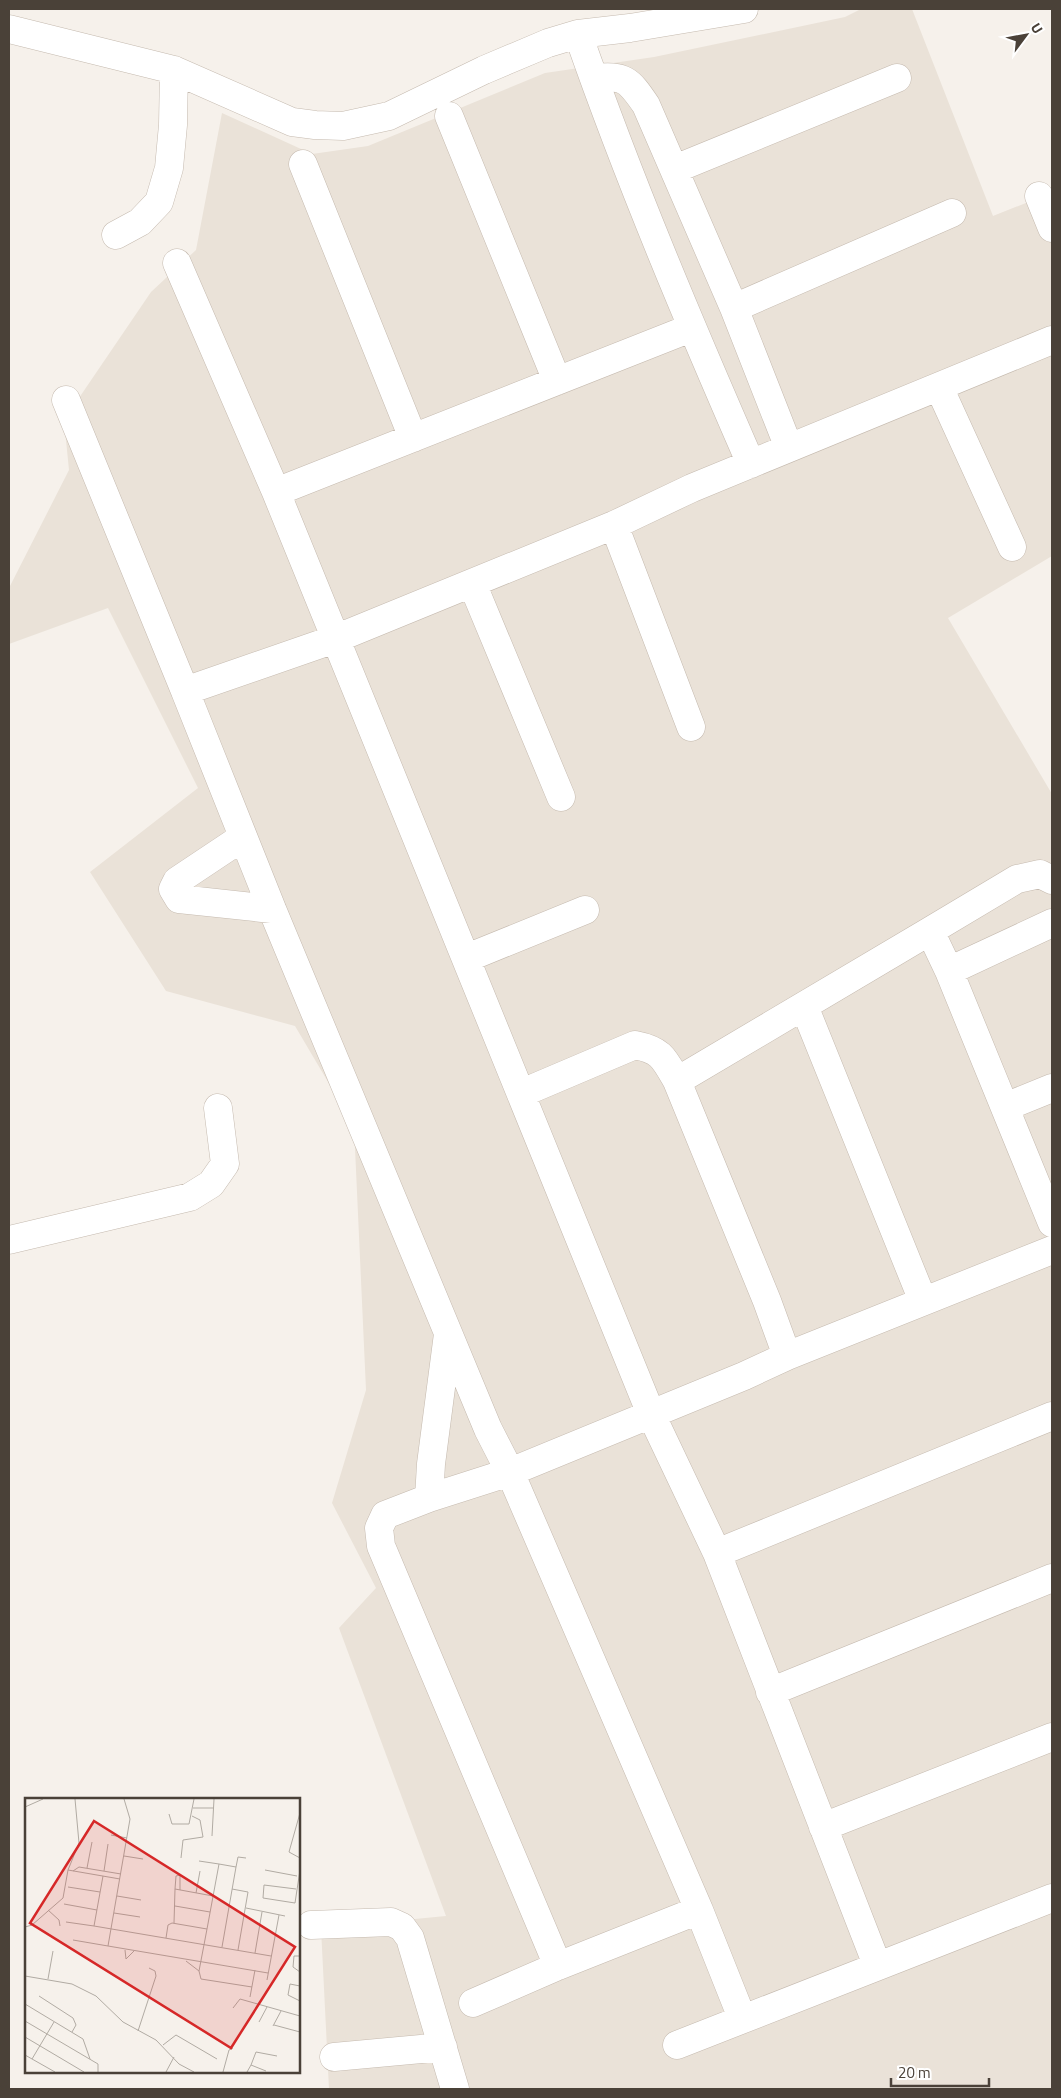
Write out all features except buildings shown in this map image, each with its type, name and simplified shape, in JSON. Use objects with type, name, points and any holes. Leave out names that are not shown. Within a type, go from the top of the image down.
[{"type":"street","points":[[9,29],[174,70],[292,122],[342,126],[389,116],[484,70],[548,43],[578,34],[630,28],[744,9]]},
{"type":"street","points":[[578,34],[634,188],[751,464]]},
{"type":"street","points":[[116,235],[140,222],[159,202],[169,168],[173,125],[174,70]]},
{"type":"street","points":[[594,78],[617,76],[635,88],[646,105],[734,308],[789,448]]},
{"type":"street","points":[[675,169],[897,78]]},
{"type":"street","points":[[449,116],[557,381]]},
{"type":"street","points":[[303,164],[413,438]]},
{"type":"street","points":[[1039,196],[1052,228]]},
{"type":"street","points":[[734,308],[952,212]]},
{"type":"street","points":[[177,263],[276,492],[651,1414],[717,1553],[877,1965]]},
{"type":"street","points":[[276,492],[692,328]]},
{"type":"street","points":[[185,690],[335,639],[614,525],[751,464],[1052,340]]},
{"type":"street","points":[[939,386],[1012,546]]},
{"type":"street","points":[[66,400],[185,690],[272,909],[488,1429],[510,1472],[699,1910],[742,2018]]},
{"type":"street","points":[[614,525],[692,727]]},
{"type":"street","points":[[472,583],[562,797]]},
{"type":"street","points":[[243,837],[176,881],[174,889],[178,899],[272,909]]},
{"type":"street","points":[[677,1081],[1018,879],[1040,874],[1052,880]]},
{"type":"street","points":[[467,958],[585,910]]},
{"type":"street","points":[[949,971],[1052,923]]},
{"type":"street","points":[[930,931],[949,971],[1052,1223]]},
{"type":"street","points":[[804,1006],[923,1302]]},
{"type":"street","points":[[522,1093],[634,1045],[652,1049],[666,1062],[677,1081],[788,1356]]},
{"type":"street","points":[[1005,1107],[1052,1088]]},
{"type":"street","points":[[9,1240],[190,1197],[211,1184],[225,1164],[218,1108]]},
{"type":"street","points":[[558,1966],[381,1546],[379,1528],[386,1515],[429,1498],[510,1472],[744,1376],[788,1356],[1052,1250]]},
{"type":"street","points":[[429,1498],[431,1464],[448,1332]]},
{"type":"street","points":[[717,1553],[1052,1416]]},
{"type":"street","points":[[770,1692],[1052,1578]]},
{"type":"street","points":[[823,1828],[1052,1737]]},
{"type":"street","points":[[677,2045],[1052,1898]]},
{"type":"street","points":[[473,2003],[558,1966],[699,1910]]},
{"type":"street","points":[[311,1925],[391,1922],[402,1927],[410,1938],[455,2089]]},
{"type":"street","points":[[334,2057],[443,2046]]},
{"type":"shaded area","points":[[861,9],[912,9],[993,216],[1036,199],[1052,233],[1052,556],[948,618],[1052,794],[1052,2089],[329,2089],[321,1928],[446,1916],[339,1628],[376,1588],[332,1503],[366,1390],[354,1126],[295,1026],[166,991],[90,872],[198,788],[108,608],[9,644],[9,588],[69,470],[64,420],[151,292],[196,250],[222,113],[312,154],[368,146],[545,73],[654,57],[845,17]]}]
